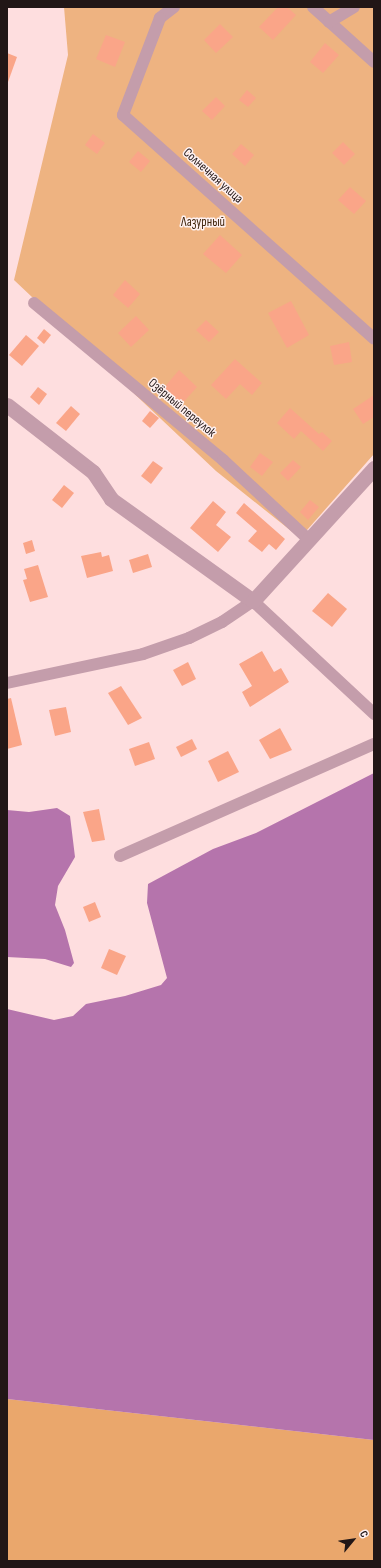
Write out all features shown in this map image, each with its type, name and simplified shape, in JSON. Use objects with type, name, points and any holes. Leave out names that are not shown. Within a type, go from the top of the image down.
[{"type":"street","name":"Солнечная улица","points":[[174,7],[160,18],[123,115],[374,339]]},
{"type":"street","points":[[313,7],[374,62]]},
{"type":"street","points":[[330,22],[354,7]]},
{"type":"street","name":"Озёрный переулок","points":[[34,303],[223,460],[308,539]]},
{"type":"street","points":[[7,405],[93,472],[111,498],[253,601],[374,714]]},
{"type":"street","points":[[7,683],[150,652],[189,638],[222,622],[253,601],[374,468]]},
{"type":"street","points":[[120,856],[374,744]]},
{"type":"green space","name":"Лазурный","points":[[64,7],[374,7],[374,454],[300,538],[216,471],[14,280],[68,55]]},
{"type":"shaded area","points":[[374,773],[374,1440],[7,1399],[7,1009],[54,1020],[73,1016],[86,1004],[125,996],[161,985],[167,978],[147,903],[148,884],[213,849],[256,833]]},
{"type":"shaded area","points":[[57,808],[70,816],[75,857],[58,886],[55,905],[65,930],[74,963],[71,967],[45,959],[7,957],[7,810],[29,812]]},
{"type":"shaded area","points":[[7,1399],[374,1440],[374,1561],[7,1561]]},
{"type":"building","points":[[278,7],[287,7],[296,15],[273,40],[259,27]]},
{"type":"building","points":[[220,24],[233,37],[216,53],[204,40]]},
{"type":"building","points":[[106,35],[125,42],[115,67],[96,59]]},
{"type":"building","points":[[325,43],[339,55],[323,73],[310,62]]},
{"type":"building","points":[[7,53],[17,57],[8,82],[7,82]]},
{"type":"building","points":[[247,90],[256,98],[248,107],[239,100]]},
{"type":"building","points":[[216,97],[225,106],[212,120],[202,111]]},
{"type":"building","points":[[93,134],[105,143],[97,154],[85,145]]},
{"type":"building","points":[[343,142],[355,154],[344,165],[332,153]]},
{"type":"building","points":[[241,144],[254,155],[245,166],[232,154]]},
{"type":"building","points":[[138,151],[150,161],[141,172],[129,162]]},
{"type":"building","points":[[350,187],[366,201],[354,214],[338,200]]},
{"type":"building","points":[[220,235],[242,255],[226,273],[203,254]]},
{"type":"building","points":[[125,280],[140,294],[128,308],[113,295]]},
{"type":"building","points":[[291,301],[309,335],[287,348],[268,313]]},
{"type":"building","points":[[136,316],[149,330],[131,347],[118,333]]},
{"type":"building","points":[[206,320],[219,332],[209,342],[196,330]]},
{"type":"building","points":[[44,329],[51,335],[44,344],[37,338]]},
{"type":"building","points":[[26,335],[39,346],[22,366],[9,355]]},
{"type":"building","points":[[349,342],[352,362],[334,365],[330,346]]},
{"type":"building","points":[[235,359],[262,383],[252,395],[240,384],[226,399],[211,385]]},
{"type":"building","points":[[179,370],[197,387],[180,406],[162,390]]},
{"type":"building","points":[[38,387],[47,394],[39,405],[30,397]]},
{"type":"building","points":[[374,395],[374,417],[363,424],[353,409]]},
{"type":"building","points":[[71,406],[80,414],[66,431],[56,423]]},
{"type":"building","points":[[290,408],[319,434],[322,432],[332,441],[323,451],[301,431],[294,439],[277,423]]},
{"type":"building","points":[[150,411],[159,418],[150,428],[142,421]]},
{"type":"building","points":[[260,453],[273,462],[262,476],[250,467]]},
{"type":"building","points":[[293,460],[301,467],[288,481],[280,473]]},
{"type":"building","points":[[153,461],[163,468],[151,484],[141,476]]},
{"type":"building","points":[[64,485],[74,493],[62,508],[52,500]]},
{"type":"building","points":[[310,500],[319,507],[308,520],[300,512]]},
{"type":"building","points":[[213,501],[226,512],[216,525],[231,537],[218,552],[190,528]]},
{"type":"building","points":[[244,503],[285,539],[276,550],[269,544],[262,552],[248,541],[257,531],[236,513]]},
{"type":"building","points":[[32,540],[35,551],[26,554],[23,543]]},
{"type":"building","points":[[101,552],[102,557],[109,555],[113,571],[87,578],[81,556]]},
{"type":"building","points":[[148,554],[152,567],[133,573],[129,560]]},
{"type":"building","points":[[38,565],[48,597],[30,602],[23,580],[27,579],[24,569]]},
{"type":"building","points":[[328,593],[347,609],[332,627],[312,611]]},
{"type":"building","points":[[262,651],[274,672],[281,668],[289,682],[250,707],[242,692],[252,686],[239,664]]},
{"type":"building","points":[[188,662],[196,679],[182,686],[173,670]]},
{"type":"building","points":[[121,686],[142,718],[128,725],[108,693]]},
{"type":"building","points":[[11,698],[22,745],[7,749],[7,699]]},
{"type":"building","points":[[66,707],[71,732],[55,736],[49,710]]},
{"type":"building","points":[[280,728],[292,750],[270,759],[259,740]]},
{"type":"building","points":[[192,739],[197,749],[181,757],[176,747]]},
{"type":"building","points":[[149,742],[155,759],[135,766],[129,749]]},
{"type":"building","points":[[228,751],[239,772],[218,782],[208,761]]},
{"type":"building","points":[[99,809],[105,840],[92,842],[83,812]]},
{"type":"building","points":[[95,902],[101,917],[89,922],[83,907]]},
{"type":"building","points":[[109,949],[126,956],[117,975],[101,968]]}]
